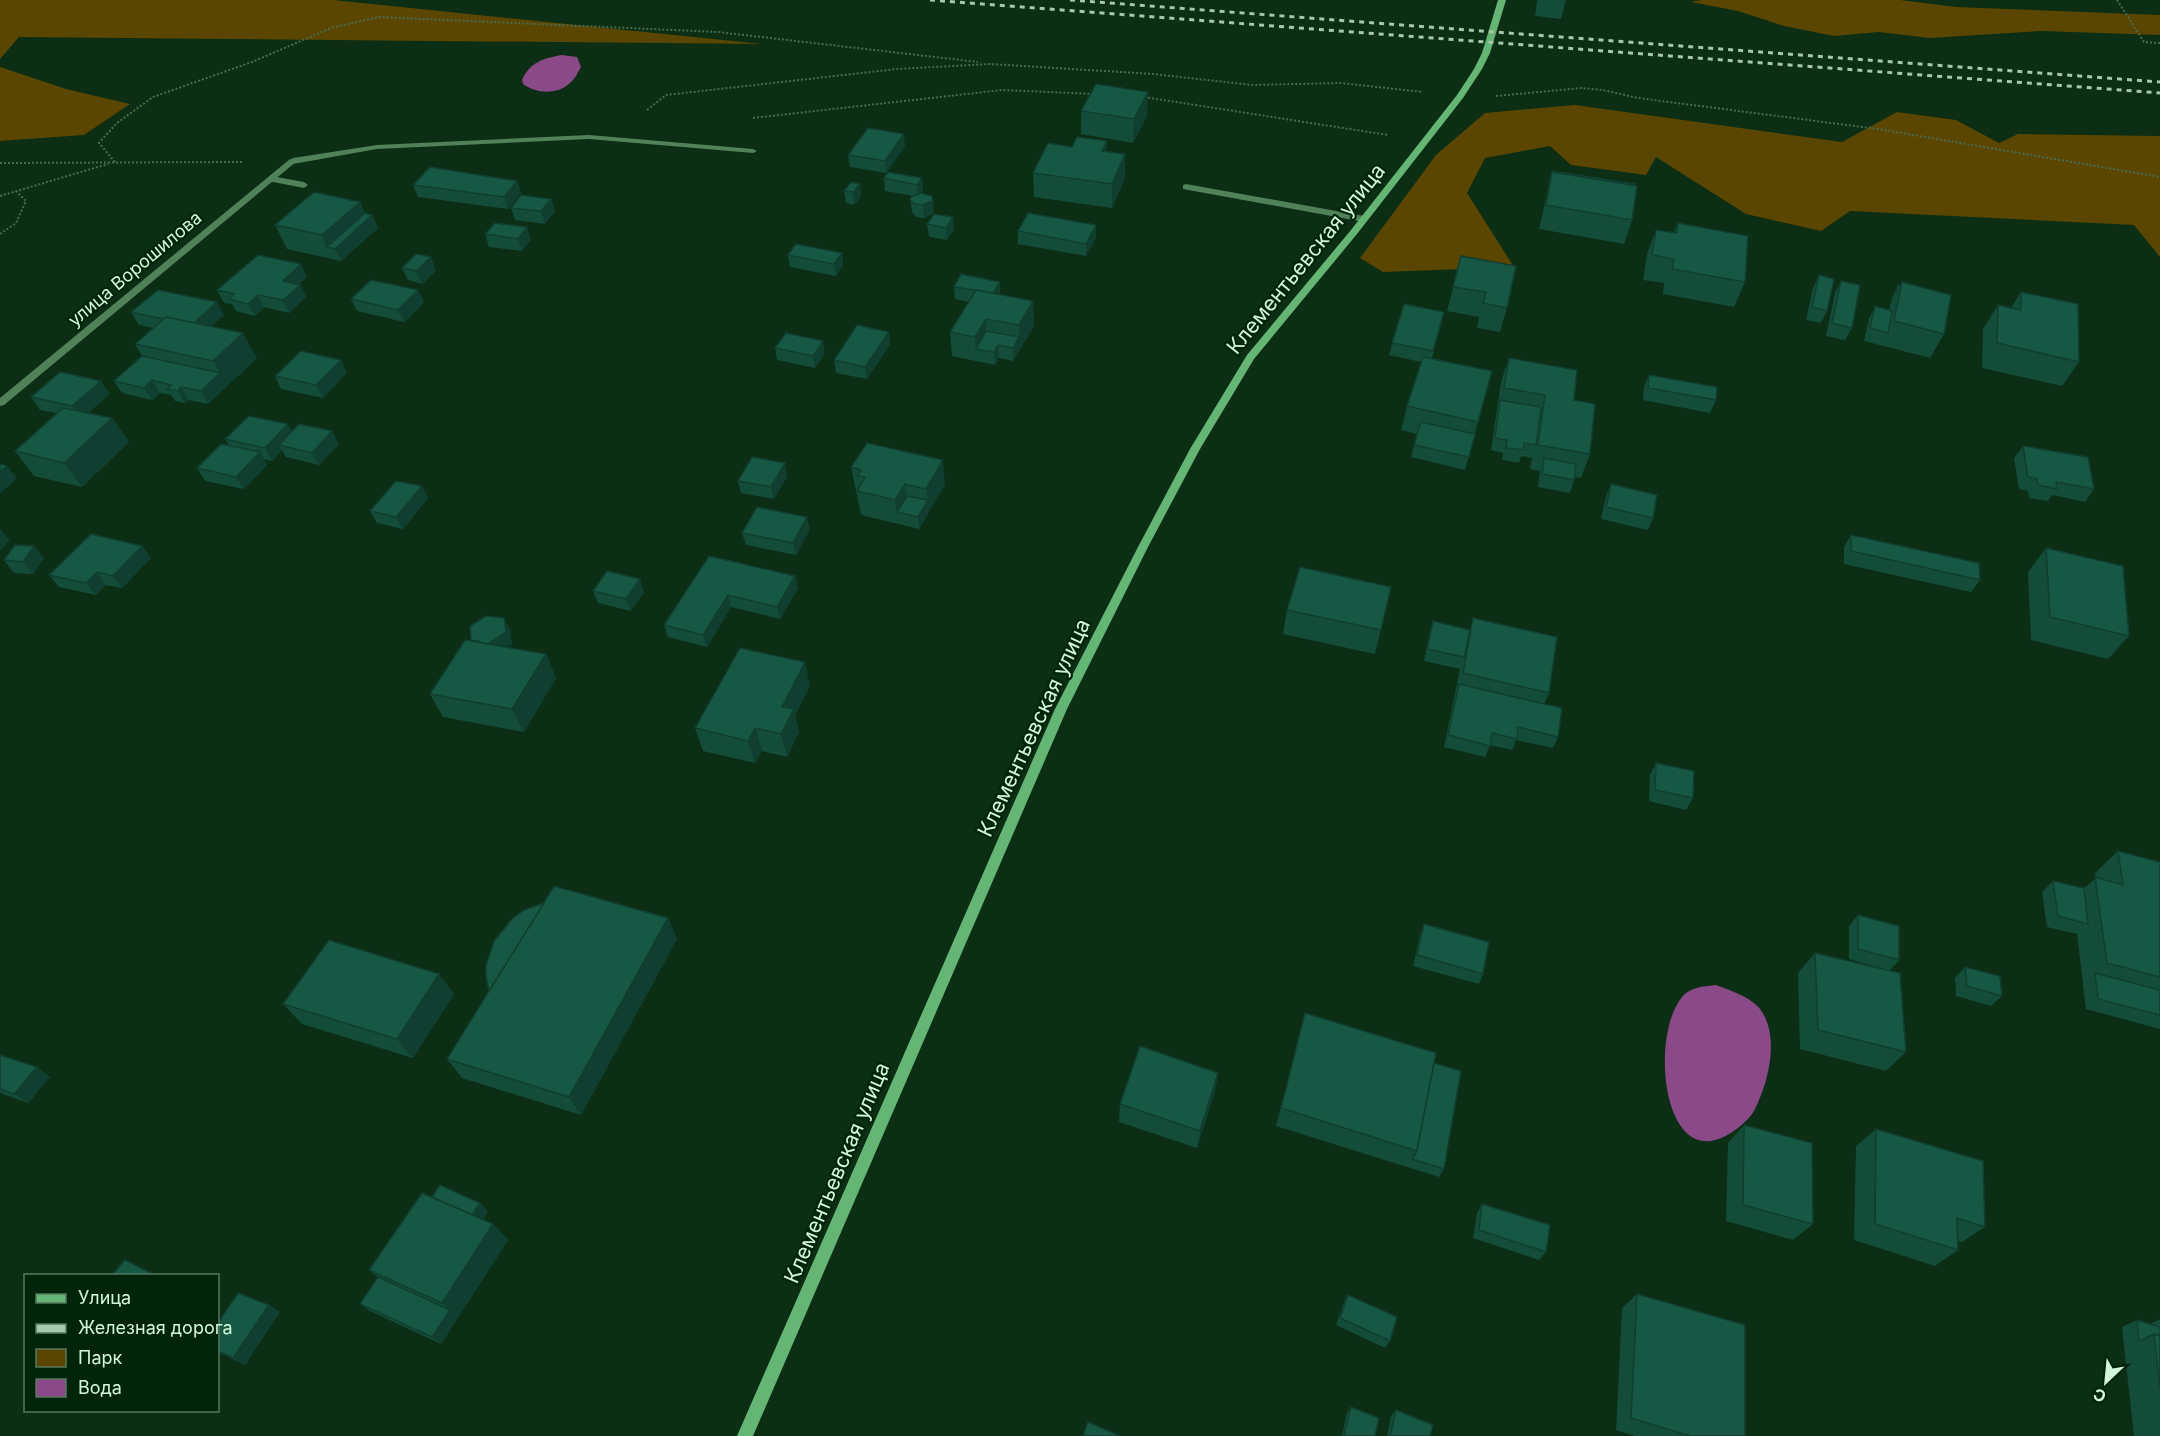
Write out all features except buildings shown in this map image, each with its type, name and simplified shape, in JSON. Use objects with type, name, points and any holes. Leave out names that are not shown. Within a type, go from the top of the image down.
[{"type":"street","name":"Клементьевская улица","points":[[745,1436],[1061,709],[1138,557],[1195,449],[1250,357],[1364,219],[1460,96],[1486,53],[1502,0]]},
{"type":"street","points":[[292,161],[377,147],[589,137],[753,151]]},
{"type":"street","name":"улица Ворошилова","points":[[0,403],[292,161]]},
{"type":"street","points":[[271,179],[303,185]]},
{"type":"street","points":[[1186,187],[1364,219]]},
{"type":"path","points":[[2117,0],[2144,42],[2160,43]]},
{"type":"path","points":[[115,162],[99,143],[117,123],[153,97],[252,62],[331,28],[379,17],[718,32],[990,64],[1153,74],[1252,85],[1341,83],[1460,96],[1504,96],[1561,88],[1603,90],[1638,98],[1878,129],[2160,177]]},
{"type":"path","points":[[643,113],[666,95],[897,69],[990,64]]},
{"type":"path","points":[[745,119],[780,117],[1002,90],[1095,94]]},
{"type":"path","points":[[1142,96],[1425,141]]},
{"type":"path","points":[[0,164],[292,161]]},
{"type":"path","points":[[0,196],[115,162]]},
{"type":"path","points":[[0,234],[16,223],[26,201],[16,191]]},
{"type":"green space","points":[[0,0],[333,0],[762,44],[19,37],[0,59]]},
{"type":"green space","points":[[1701,0],[1900,0],[1956,7],[2160,15],[2160,35],[2041,31],[1929,38],[1879,32],[1834,36],[1784,26],[1738,11],[1691,2]]},
{"type":"green space","points":[[0,67],[66,89],[130,104],[84,135],[0,141]]},
{"type":"green space","points":[[1575,105],[1842,142],[1897,112],[1956,120],[1999,143],[2018,134],[2160,136],[2160,257],[2134,225],[1850,211],[1821,231],[1746,214],[1656,157],[1646,175],[1571,165],[1550,146],[1485,158],[1467,193],[1514,267],[1383,272],[1360,258],[1436,155],[1485,113]]},
{"type":"water","points":[[562,55],[577,57],[581,67],[573,80],[565,87],[547,92],[534,90],[523,84],[525,74],[533,65],[544,59]]},
{"type":"water","points":[[1716,985],[1746,997],[1760,1009],[1770,1032],[1771,1045],[1768,1072],[1760,1098],[1751,1116],[1729,1134],[1707,1141],[1689,1135],[1676,1119],[1668,1096],[1665,1068],[1666,1041],[1672,1016],[1682,997],[1693,989]]},
{"type":"railway","points":[[930,0],[2160,93]]},
{"type":"railway","points":[[1070,0],[2160,82]]}]
